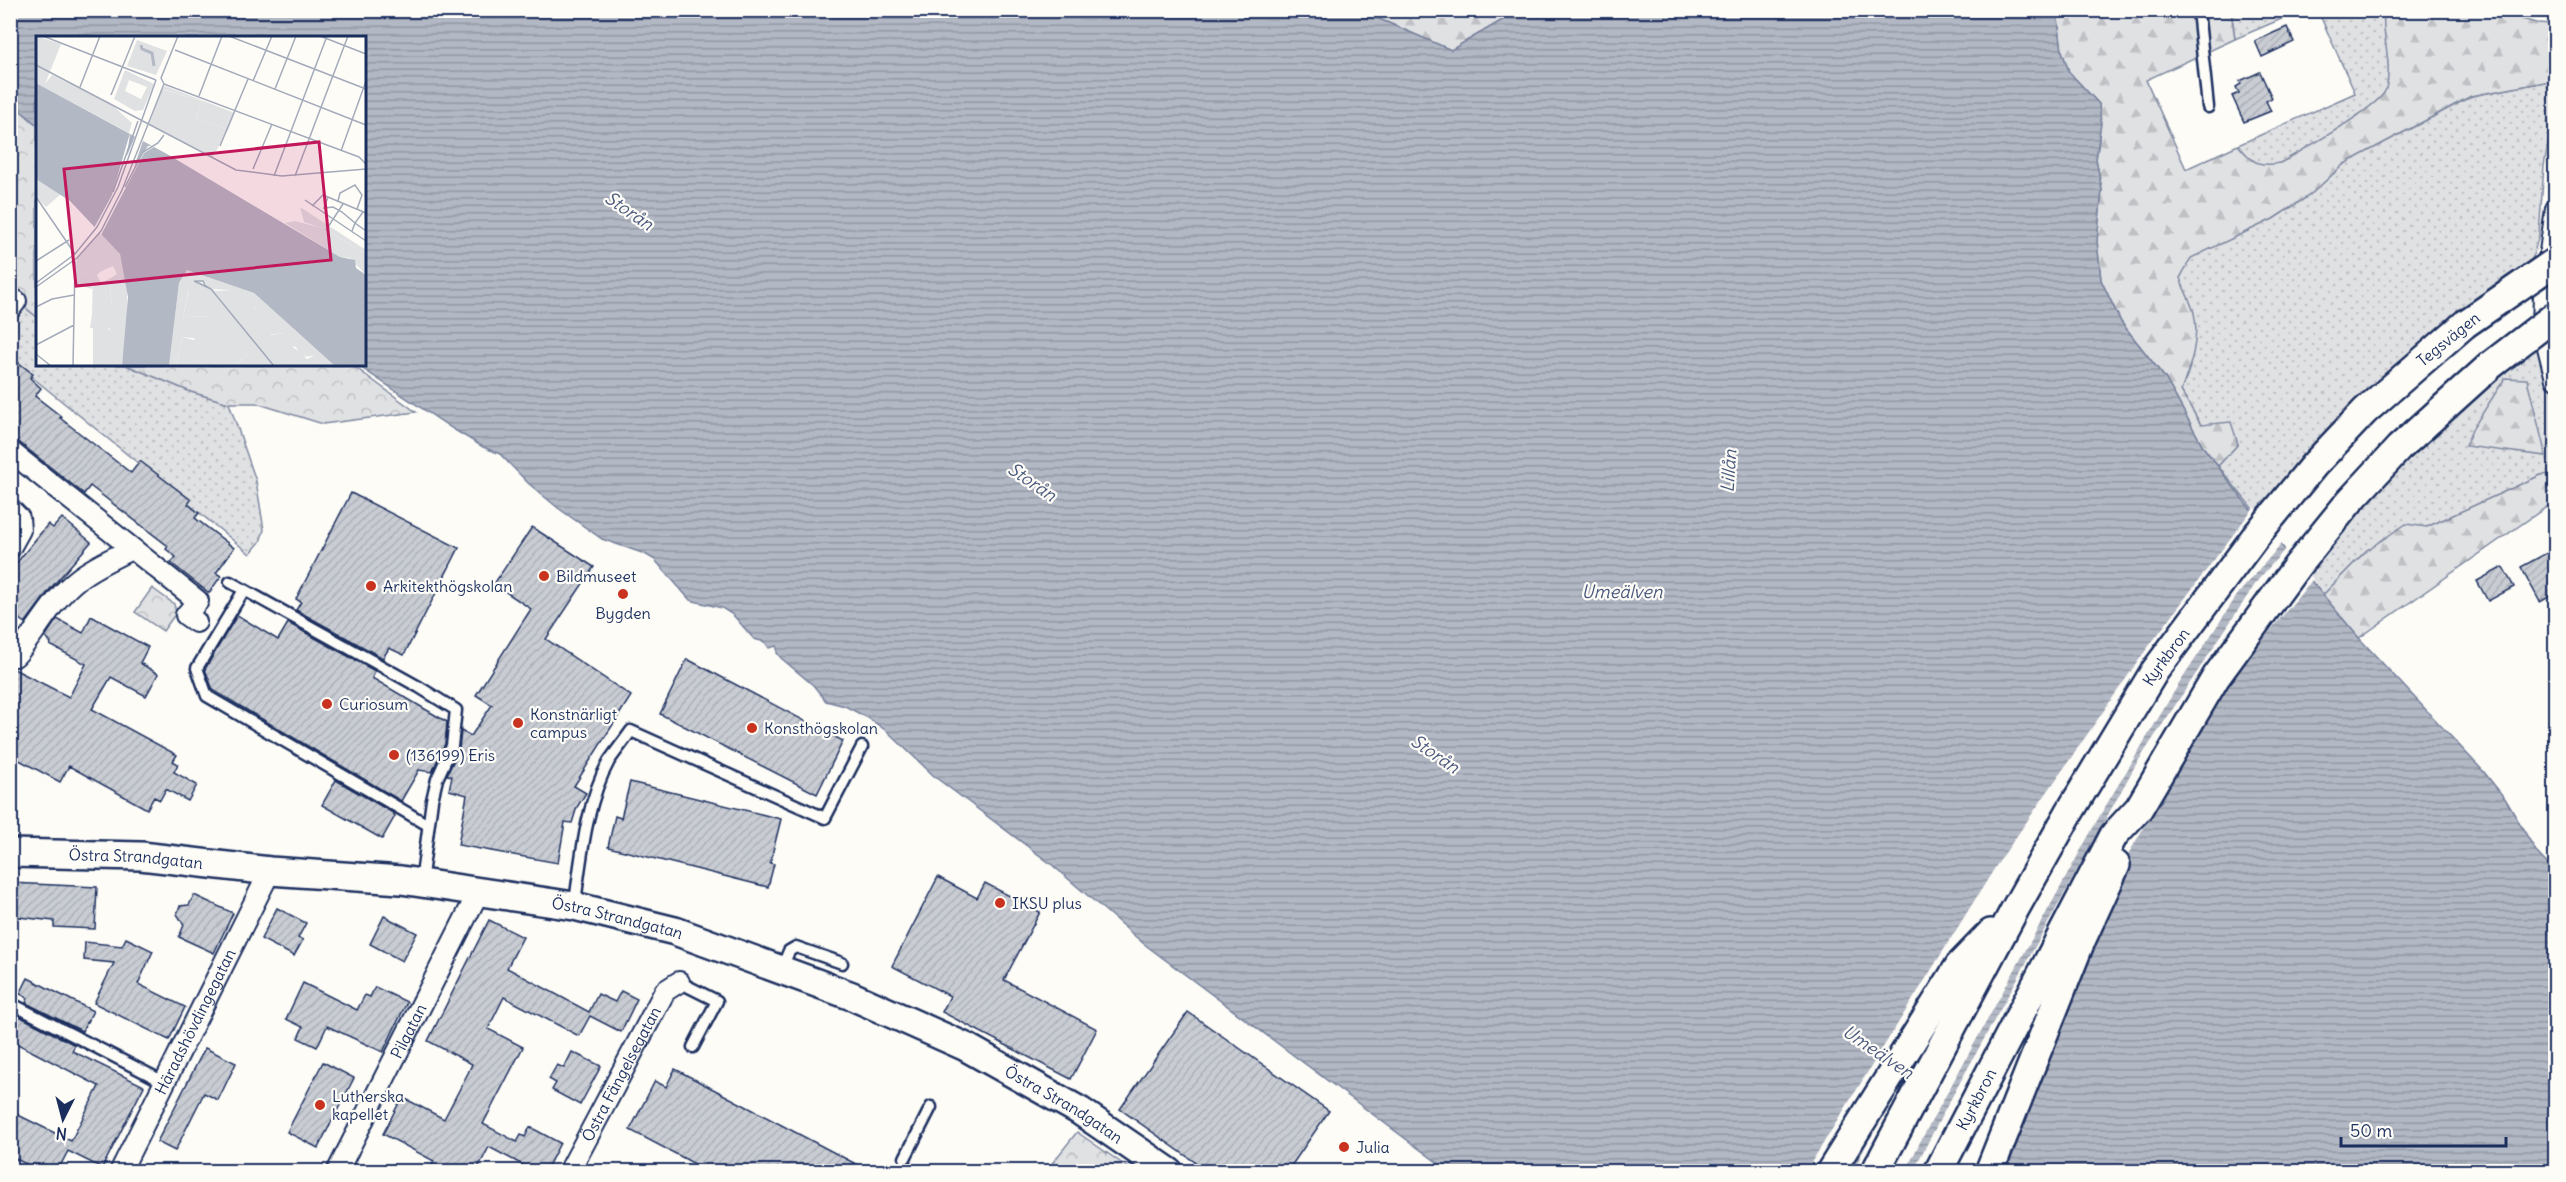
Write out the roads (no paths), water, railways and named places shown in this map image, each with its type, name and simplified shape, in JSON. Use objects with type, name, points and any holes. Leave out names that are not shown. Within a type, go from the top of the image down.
[{"type":"street","points":[[2556,209],[2544,295],[2543,327],[2556,379]]},
{"type":"street","name":"Tegsvägen","points":[[2349,428],[2408,372],[2465,324],[2556,261]]},
{"type":"street","name":"Kyrkbron","points":[[1938,1172],[2114,835],[2139,808],[2210,687],[2242,641],[2297,566],[2349,502],[2399,448],[2491,365],[2556,315]]},
{"type":"street","name":"Kyrkbron","points":[[1875,1172],[2015,909],[2069,813],[2154,672],[2201,606],[2265,524],[2314,465],[2349,428]]},
{"type":"street","points":[[10,452],[198,601],[186,615],[196,622]]},
{"type":"street","points":[[10,509],[19,518],[20,530],[10,548]]},
{"type":"street","points":[[13,655],[79,577],[131,549]]},
{"type":"street","name":"Kyrkbron","points":[[1989,1172],[2081,941],[2128,842],[2139,808]]},
{"type":"street","name":"Östra Strandgatan","points":[[10,853],[141,856],[270,871],[421,883],[574,906],[675,931],[782,968],[852,996],[966,1047],[1080,1112],[1169,1172]]},
{"type":"street","name":"Häradshövdingegatan","points":[[120,1172],[270,871]]},
{"type":"street","name":"Pilgatan","points":[[337,1172],[479,891]]},
{"type":"street","name":"Kyrkbron","points":[[1830,1172],[1959,966],[2015,909]]},
{"type":"street","name":"Östra Fängelsegatan","points":[[569,1172],[664,991],[679,982]]},
{"type":"lane","points":[[2198,10],[2208,106]]},
{"type":"lane","points":[[230,582],[456,710],[452,746],[437,779],[428,825],[421,883]]},
{"type":"lane","points":[[244,590],[197,668],[207,696],[428,825]]},
{"type":"lane","points":[[576,895],[585,832],[600,784],[609,762],[631,731],[825,818],[862,747]]},
{"type":"lane","points":[[782,968],[789,951],[796,947],[842,963]]},
{"type":"lane","points":[[679,982],[717,1001],[693,1047]]},
{"type":"lane","points":[[10,1003],[164,1082]]},
{"type":"lane","points":[[905,1158],[931,1107]]},
{"type":"water","name":"Umeälven","points":[[1341,10],[1377,18],[1451,50],[1508,17],[1510,11],[2057,11],[2062,51],[2069,72],[2099,104],[2101,123],[2096,159],[2102,190],[2097,241],[2101,280],[2121,322],[2165,378],[2204,448],[2244,501],[2359,638],[2484,772],[2506,800],[2537,853],[2555,872],[2555,1171],[1449,1171],[1144,944],[1051,864],[935,777],[888,732],[845,706],[826,701],[813,685],[781,658],[777,653],[777,646],[769,648],[765,642],[754,639],[733,615],[722,608],[690,600],[655,560],[645,554],[602,539],[558,508],[528,483],[500,454],[483,447],[453,429],[358,366],[366,366],[366,36],[36,36],[36,124],[11,102],[10,11]]},
{"type":"place","name":"Bildmuseet","points":[[544,576]]},
{"type":"place","name":"Arkitekthögskolan","points":[[371,586]]},
{"type":"place","name":"Bygden","points":[[623,594]]},
{"type":"place","name":"Curiosum","points":[[327,704]]},
{"type":"place","name":"Konstnärligt campus","points":[[518,723]]},
{"type":"place","name":"Konsthögskolan","points":[[752,728]]},
{"type":"place","name":"(136199) Eris","points":[[394,755]]},
{"type":"place","name":"IKSU plus","points":[[1000,903]]},
{"type":"place","name":"Lutherska kapellet","points":[[320,1105]]},
{"type":"place","name":"Julia","points":[[1344,1147]]},
{"type":"water label","name":"Storån","points":[[629,211]]},
{"type":"water label","name":"Lillån","points":[[1729,471]]},
{"type":"water label","name":"Storån","points":[[1032,482]]},
{"type":"water label","name":"Storån","points":[[1435,754]]}]
